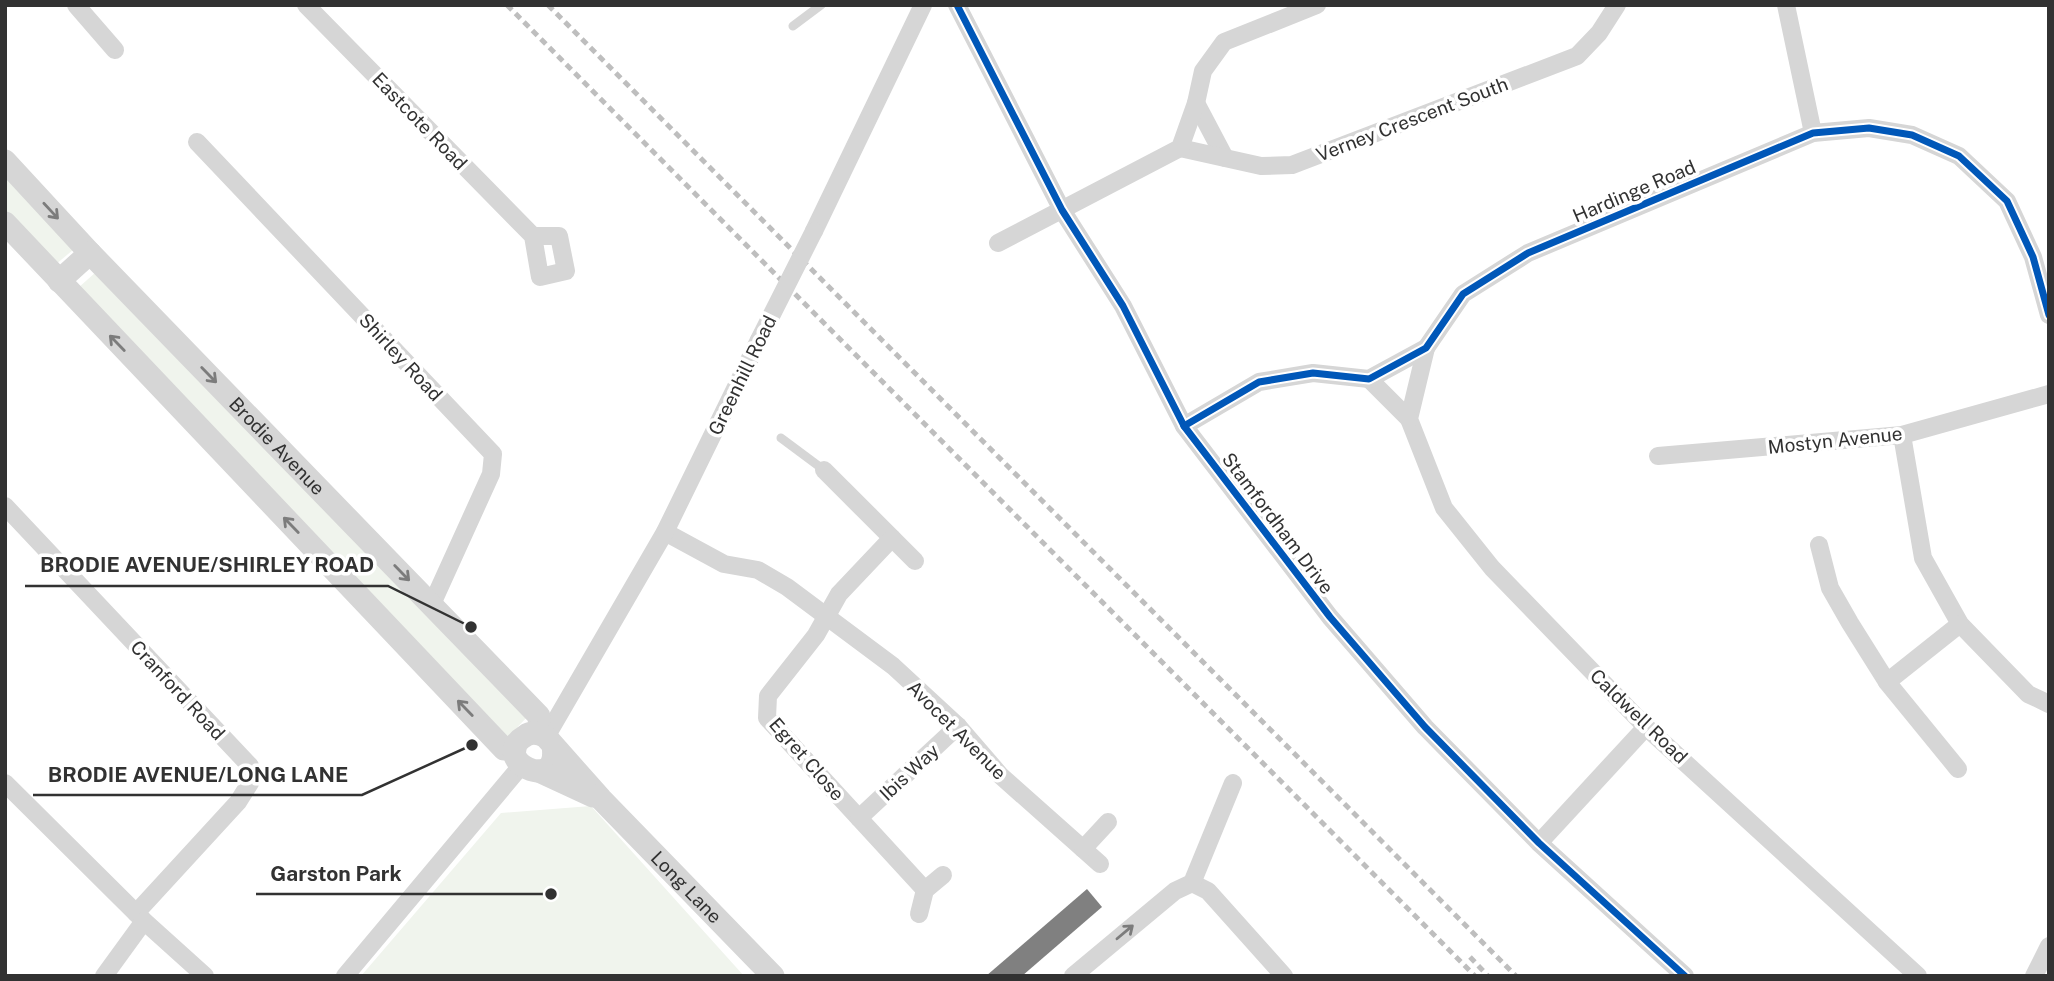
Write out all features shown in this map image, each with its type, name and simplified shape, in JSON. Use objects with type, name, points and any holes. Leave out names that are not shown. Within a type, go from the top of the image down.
[{"type":"street","points":[[76,5],[115,50]]},
{"type":"street","name":"Eastcote Road","points":[[306,5],[533,236]]},
{"type":"street","name":"Greenhill Road","points":[[546,739],[665,532],[923,5]]},
{"type":"street","name":"Stamfordham Drive","points":[[957,5],[1062,210],[1123,306],[1184,426],[1330,617],[1426,727],[1539,843],[1685,976]]},
{"type":"street","points":[[998,243],[1180,148],[1196,103],[1203,71],[1224,42],[1317,5]]},
{"type":"street","name":"Verney Crescent South","points":[[1180,148],[1261,166],[1292,165],[1577,56],[1599,33],[1617,5]]},
{"type":"street","points":[[1786,5],[1813,133]]},
{"type":"street","points":[[1196,103],[1225,158]]},
{"type":"street","name":"Hardinge Road","points":[[1368,379],[1426,348],[1463,294],[1528,253],[1813,133],[1870,128],[1912,135],[1959,156],[2007,201],[2033,257],[2049,315]]},
{"type":"street","name":"Shirley Road","points":[[197,142],[493,454],[491,474],[432,604]]},
{"type":"street","name":"Brodie Avenue","points":[[5,161],[90,253],[539,716],[546,739]]},
{"type":"street","points":[[5,223],[504,748],[525,762],[550,764],[553,758],[546,739],[527,734],[521,738],[525,762],[345,976]]},
{"type":"street","points":[[59,281],[90,253]]},
{"type":"street","points":[[1409,419],[1426,348]]},
{"type":"street","points":[[1184,426],[1259,382],[1313,373],[1368,379]]},
{"type":"street","name":"Caldwell Road","points":[[1368,379],[1409,419],[1444,508],[1492,568],[1647,727],[1918,976]]},
{"type":"street","name":"Mostyn Avenue","points":[[1657,456],[1902,435],[2049,394]]},
{"type":"street","points":[[1902,435],[1923,558],[1960,624],[2028,694],[2049,704]]},
{"type":"street","points":[[824,470],[915,561]]},
{"type":"street","name":"Cranford Road","points":[[5,506],[250,766],[250,783],[238,802],[140,917],[104,976]]},
{"type":"street","name":"Avocet Avenue","points":[[665,532],[724,564],[758,570],[787,587],[893,666],[958,726],[1001,776],[1100,864]]},
{"type":"street","points":[[827,617],[839,594],[892,538]]},
{"type":"street","points":[[1819,545],[1830,589],[1887,682],[1958,769]]},
{"type":"street","name":"Egret Close","points":[[827,617],[768,696],[767,719],[925,890]]},
{"type":"street","points":[[1887,682],[1960,624]]},
{"type":"street","name":"Ibis Way","points":[[859,818],[958,726]]},
{"type":"street","points":[[1539,843],[1647,727]]},
{"type":"street","name":"Long Lane","points":[[546,739],[773,976]]},
{"type":"street","name":"Long Lane","points":[[525,762],[601,799]]},
{"type":"street","points":[[5,783],[140,917],[205,976]]},
{"type":"street","points":[[1073,976],[1175,891],[1192,883],[1233,783]]},
{"type":"street","points":[[1083,849],[1108,822]]},
{"type":"street","points":[[919,914],[925,890],[943,875]]},
{"type":"street","points":[[1192,883],[1208,891],[1284,976]]},
{"type":"street","points":[[2034,976],[2049,946]]},
{"type":"lane","points":[[793,26],[821,5]]},
{"type":"lane","points":[[781,438],[824,470]]},
{"type":"shaded area","points":[[5,175],[74,249],[55,265],[5,211]]},
{"type":"shaded area","points":[[96,272],[529,715],[508,737],[78,288]]},
{"type":"shaded area","points":[[591,806],[744,976],[361,976],[501,813]]},
{"type":"building","points":[[1087,889],[1102,907],[1022,976],[986,976]]},
{"type":"railway","points":[[507,5],[1475,976]]},
{"type":"railway","points":[[548,5],[1516,976]]},
{"type":"railway","points":[[1470,957],[1488,976]]},
{"type":"cycle path","points":[[957,5],[1062,210],[1123,306],[1184,426],[1330,617],[1425,727],[1539,843],[1685,976]]},
{"type":"cycle path","points":[[1184,426],[1259,382],[1313,373],[1369,379],[1426,348],[1463,294],[1528,253],[1813,133],[1869,128],[1912,135],[1959,156],[2007,201],[2033,257],[2049,315]]},
{"type":"place","name":"BRODIE AVENUE/SHIRLEY ROAD","points":[[471,627]]},
{"type":"place","name":"BRODIE AVENUE/LONG LANE","points":[[472,745]]},
{"type":"place","name":"Garston Park","points":[[551,894]]}]
